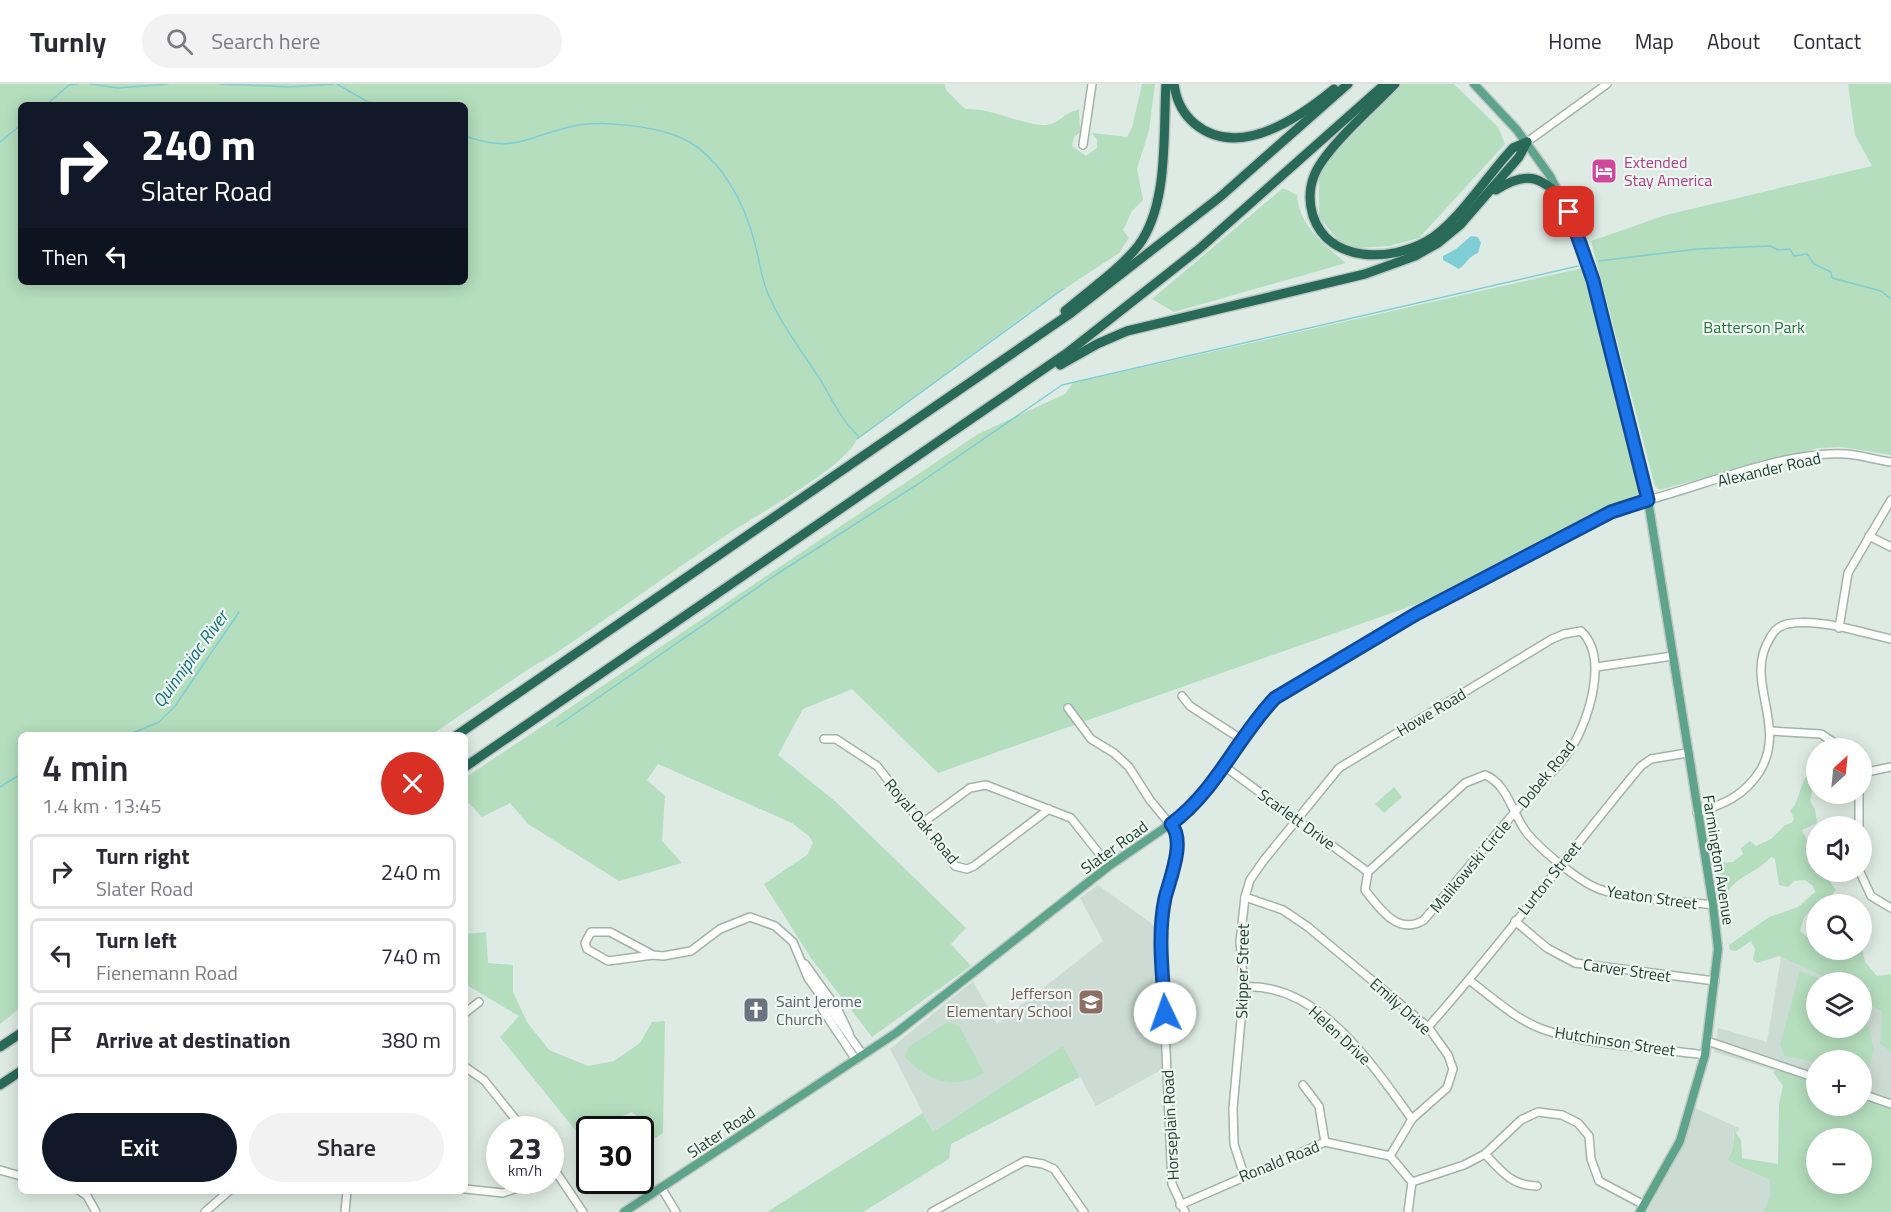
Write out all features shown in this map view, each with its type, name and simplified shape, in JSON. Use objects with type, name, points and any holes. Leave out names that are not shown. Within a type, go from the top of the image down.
[{"type":"highway","points":[[1037,338],[1129,256],[1147,231],[1160,190],[1166,84]]},
{"type":"highway","points":[[1174,84],[1180,106],[1192,121],[1208,132],[1229,137],[1250,135],[1282,125],[1314,105],[1340,84]]},
{"type":"highway","points":[[461,732],[1037,338],[1178,232],[1348,84]]},
{"type":"highway","points":[[468,765],[1036,376],[1199,249],[1385,84]]},
{"type":"highway","points":[[1395,84],[1326,156],[1312,181],[1310,199],[1315,220],[1330,241],[1344,250],[1382,255],[1426,242],[1447,224],[1513,147],[1527,142]]},
{"type":"highway","points":[[1036,376],[1096,344],[1127,331],[1365,274],[1397,264],[1443,240],[1486,196],[1523,152],[1527,142]]},
{"type":"highway","points":[[1486,196],[1511,180],[1525,177],[1544,184],[1563,200]]},
{"type":"highway","points":[[0,1047],[18,1035]]},
{"type":"highway","points":[[0,1085],[18,1073]]},
{"type":"main road","name":"Farmington Avenue","points":[[1473,84],[1527,142],[1563,200],[1578,234],[1593,280],[1648,500],[1713,905],[1718,949],[1705,1055],[1680,1141],[1642,1208]]},
{"type":"main road","name":"Slater Road","points":[[624,1212],[663,1189],[896,1033],[1109,866],[1171,824],[1195,805],[1241,739],[1275,698],[1416,614],[1611,512],[1648,500]]},
{"type":"street","points":[[1083,145],[1092,84]]},
{"type":"street","points":[[1527,142],[1606,84]]},
{"type":"street","name":"Alexander Road","points":[[1648,500],[1767,466],[1822,455],[1845,454],[1891,462]]},
{"type":"street","points":[[1839,628],[1848,573],[1891,500]]},
{"type":"street","points":[[1869,536],[1891,547]]},
{"type":"street","points":[[1697,813],[1723,805],[1752,784],[1770,748],[1771,731],[1761,675],[1765,645],[1773,632],[1784,625],[1800,623],[1839,628],[1891,639]]},
{"type":"street","name":"Howe Road","points":[[1299,819],[1339,768],[1552,639],[1574,631],[1581,632]]},
{"type":"street","name":"Dobek Road","points":[[1514,814],[1572,747],[1590,706],[1596,667],[1591,647],[1581,632]]},
{"type":"street","points":[[1596,667],[1672,656]]},
{"type":"street","points":[[1182,696],[1190,706],[1241,739]]},
{"type":"street","points":[[1068,708],[1091,740],[1114,753],[1129,766],[1150,800],[1171,824]]},
{"type":"street","points":[[1771,731],[1821,734],[1827,738]]},
{"type":"street","name":"Royal Oak Road","points":[[824,739],[836,739],[877,766],[955,866],[967,869],[1049,809]]},
{"type":"street","name":"Lurton Street","points":[[1428,1027],[1469,980],[1560,862],[1641,766],[1651,759],[1687,753]]},
{"type":"street","name":"Scarlett Drive","points":[[1224,766],[1368,872]]},
{"type":"street","points":[[1872,771],[1891,767]]},
{"type":"street","name":"Malikowski Circle","points":[[1485,775],[1495,779],[1502,788],[1514,814],[1424,920],[1415,926],[1404,926],[1381,910],[1365,890],[1368,872],[1475,777],[1485,775]]},
{"type":"street","points":[[921,824],[970,788],[986,785],[1071,818],[1109,866]]},
{"type":"street","name":"Yeaton Street","points":[[1514,814],[1528,835],[1560,862],[1599,889],[1713,905]]},
{"type":"street","name":"Skipper Street","points":[[1244,1175],[1234,1144],[1233,1108],[1244,987],[1240,942],[1245,897],[1250,880],[1299,819]]},
{"type":"street","name":"Horseplain Road","points":[[1171,824],[1177,831],[1178,841],[1163,907],[1161,939],[1172,1184],[1185,1212]]},
{"type":"street","points":[[1863,882],[1871,896],[1891,908]]},
{"type":"street","name":"Emily Drive","points":[[1245,897],[1283,910],[1308,927],[1428,1027],[1448,1054],[1454,1069],[1447,1088],[1412,1119],[1390,1155]]},
{"type":"street","points":[[653,955],[603,931],[591,932],[585,943],[587,949],[608,961],[653,955],[677,955],[691,951],[720,929],[750,918],[775,926],[793,942],[808,978],[837,1023],[850,1037],[859,1057]]},
{"type":"street","name":"Carver Street","points":[[1515,921],[1547,948],[1575,963],[1715,981]]},
{"type":"street","points":[[801,960],[807,985],[859,1057]]},
{"type":"street","name":"Hutchinson Street","points":[[1469,980],[1516,1015],[1541,1029],[1574,1038],[1705,1055]]},
{"type":"street","name":"Helen Drive","points":[[1244,987],[1263,986],[1297,997],[1336,1027],[1368,1059],[1412,1119]]},
{"type":"street","points":[[468,1011],[479,1002]]},
{"type":"street","points":[[1707,1041],[1806,1075]]},
{"type":"street","points":[[468,1069],[484,1080],[513,1116]]},
{"type":"street","points":[[1303,1084],[1319,1106],[1325,1142]]},
{"type":"street","points":[[1872,1097],[1891,1104]]},
{"type":"street","points":[[1412,1182],[1464,1165],[1485,1154],[1521,1120],[1538,1112],[1562,1115],[1578,1123],[1589,1136],[1591,1158],[1599,1181],[1642,1208]]},
{"type":"street","name":"Ronald Road","points":[[1180,1204],[1325,1142],[1390,1155]]},
{"type":"street","points":[[1485,1154],[1507,1178],[1523,1186],[1537,1186]]},
{"type":"street","points":[[1390,1155],[1412,1182],[1408,1212]]},
{"type":"street","points":[[932,1212],[1002,1171],[1028,1161],[1043,1164],[1059,1175],[1084,1212]]},
{"type":"street","points":[[0,1170],[18,1175]]},
{"type":"street","points":[[564,1187],[583,1212]]},
{"type":"street","points":[[468,1189],[486,1191]]},
{"type":"street","points":[[663,1189],[676,1212]]},
{"type":"street","points":[[89,1194],[96,1212]]},
{"type":"street","points":[[205,1212],[226,1194]]},
{"type":"street","points":[[345,1212],[347,1194]]},
{"type":"shaded area","name":"Jefferson Elementary School","points":[[1098,885],[1155,926],[1163,1069],[1096,1106],[1063,1046],[933,1132],[890,1049],[973,981],[997,1024],[1103,941],[1080,898]]},
{"type":"shaded area","points":[[1781,957],[1813,972],[1806,972],[1806,1038],[1872,1038],[1872,1006],[1882,1012],[1880,1044],[1891,1052],[1891,1108],[1872,1101],[1872,1050],[1806,1050],[1806,1080],[1714,1052],[1718,1028],[1767,1042]]},
{"type":"shaded area","points":[[1695,1108],[1739,1128],[1738,1132],[1733,1132],[1733,1148],[1729,1155],[1736,1165],[1770,1180],[1770,1196],[1763,1212],[1647,1212],[1683,1144]]},
{"type":"green space","points":[[0,84],[945,84],[946,90],[965,109],[987,111],[1036,125],[1050,124],[1070,112],[1079,110],[1080,132],[1074,137],[1072,146],[1086,156],[1097,148],[1097,140],[1092,133],[1127,137],[1132,128],[1142,84],[1155,84],[1149,130],[1137,169],[1143,200],[1132,211],[1123,230],[1129,238],[1119,253],[1025,315],[857,439],[849,451],[817,477],[725,536],[577,639],[435,732],[18,732],[18,1009],[0,1024]]},
{"type":"green space","points":[[1402,84],[1454,84],[1498,127],[1505,144],[1419,238],[1389,246],[1357,248],[1338,240],[1319,217],[1319,176],[1330,158]]},
{"type":"green space","name":"Batterson Park","points":[[1848,84],[1891,84],[1891,455],[1842,447],[1818,448],[1659,490],[1655,486],[1591,241],[1666,215],[1872,166],[1855,135]]},
{"type":"green space","points":[[1283,188],[1297,195],[1302,216],[1314,234],[1346,263],[1174,312],[1152,299]]},
{"type":"green space","points":[[1583,268],[1639,491],[1637,497],[1603,508],[1420,603],[938,773],[852,689],[803,709],[778,755],[836,802],[966,928],[951,944],[971,966],[872,1037],[811,958],[764,884],[807,855],[813,843],[809,836],[792,823],[658,764],[647,780],[665,796],[662,841],[682,863],[619,881],[528,824],[510,803],[482,817],[468,802],[468,776],[978,434],[1065,394],[1073,383]]},
{"type":"green space","points":[[1806,776],[1806,804],[1812,804],[1816,816],[1806,816],[1806,828],[1802,830],[1806,838],[1806,881],[1794,881],[1788,887],[1779,885],[1775,859],[1771,857],[1737,882],[1726,894],[1723,894],[1715,863],[1733,862],[1743,854],[1741,848],[1750,841],[1756,846],[1771,839],[1785,825],[1792,823],[1794,818],[1790,811],[1794,807]]},
{"type":"green space","points":[[1394,787],[1402,797],[1384,813],[1375,804]]},
{"type":"green space","points":[[1808,882],[1830,882],[1836,890],[1833,894],[1813,894],[1815,892],[1813,886]]},
{"type":"green space","points":[[1806,900],[1806,916],[1800,931],[1806,936],[1806,960],[1865,960],[1877,976],[1891,974],[1891,1052],[1880,1044],[1882,1012],[1872,1006],[1872,972],[1813,972],[1779,956],[1757,963],[1753,960],[1755,949],[1751,941],[1736,951],[1730,950],[1729,945],[1769,917],[1798,907]]},
{"type":"green space","points":[[486,932],[488,963],[513,965],[513,992],[527,1022],[549,1050],[588,1066],[614,1061],[640,1043],[652,1022],[665,1021],[663,1133],[654,1139],[654,1116],[637,1116],[632,1112],[622,1116],[576,1116],[576,1131],[500,1037],[519,1016],[468,986],[468,934]]},
{"type":"green space","points":[[1800,971],[1806,973],[1806,1038],[1871,1038],[1874,1050],[1872,1056],[1872,1050],[1806,1050],[1806,1060],[1785,1056],[1780,1045]]},
{"type":"green space","points":[[948,1022],[959,1026],[984,1073],[962,1081],[942,1081],[923,1072],[905,1057],[908,1047]]},
{"type":"green space","points":[[1063,1046],[1080,1077],[951,1144],[949,1159],[863,1212],[767,1212],[923,1113],[933,1132]]},
{"type":"green space","points":[[1777,1070],[1806,1080],[1806,1116],[1872,1116],[1872,1101],[1891,1108],[1891,1212],[1763,1212],[1770,1196],[1770,1180],[1728,1159],[1733,1148],[1734,1130],[1741,1140],[1742,1158],[1778,1164],[1779,1104],[1783,1086],[1773,1072]]},
{"type":"water","points":[[1471,236],[1478,237],[1481,243],[1478,253],[1459,269],[1443,260],[1443,256],[1456,249]]},
{"type":"waterway","points":[[49,102],[69,85],[78,84]]},
{"type":"waterway","points":[[90,84],[118,88],[168,84]]},
{"type":"waterway","points":[[220,84],[290,87],[334,84]]},
{"type":"waterway","points":[[337,84],[368,102]]},
{"type":"waterway","points":[[468,137],[499,144],[512,143],[579,125],[614,124],[652,129],[690,142],[717,166],[738,197],[774,307],[843,418],[859,437]]},
{"type":"waterway","points":[[0,142],[18,127]]},
{"type":"waterway","points":[[1599,261],[1697,249],[1770,246],[1778,250],[1790,249],[1794,256],[1807,254],[1814,264],[1831,272],[1832,278],[1881,291],[1891,299]]},
{"type":"waterway","points":[[557,726],[777,574],[918,484],[1062,385],[1578,266]]},
{"type":"waterway","points":[[857,439],[1063,289]]},
{"type":"waterway","name":"Quinnipiac River","points":[[135,732],[159,722],[175,706],[239,612]]},
{"type":"waterway","name":"Quinnipiac River","points":[[0,787],[18,776]]},
{"type":"place","name":"Extended Stay America","points":[[1604,171]]},
{"type":"place","name":"Jefferson Elementary School","points":[[1091,1002]]},
{"type":"place","name":"Saint Jerome Church","points":[[756,1010]]},
{"type":"route","points":[[1165,1013],[1161,939],[1163,907],[1178,837],[1177,831],[1171,824],[1195,805],[1205,793],[1241,739],[1275,698],[1416,614],[1611,512],[1648,500],[1593,280],[1569,212]]}]
